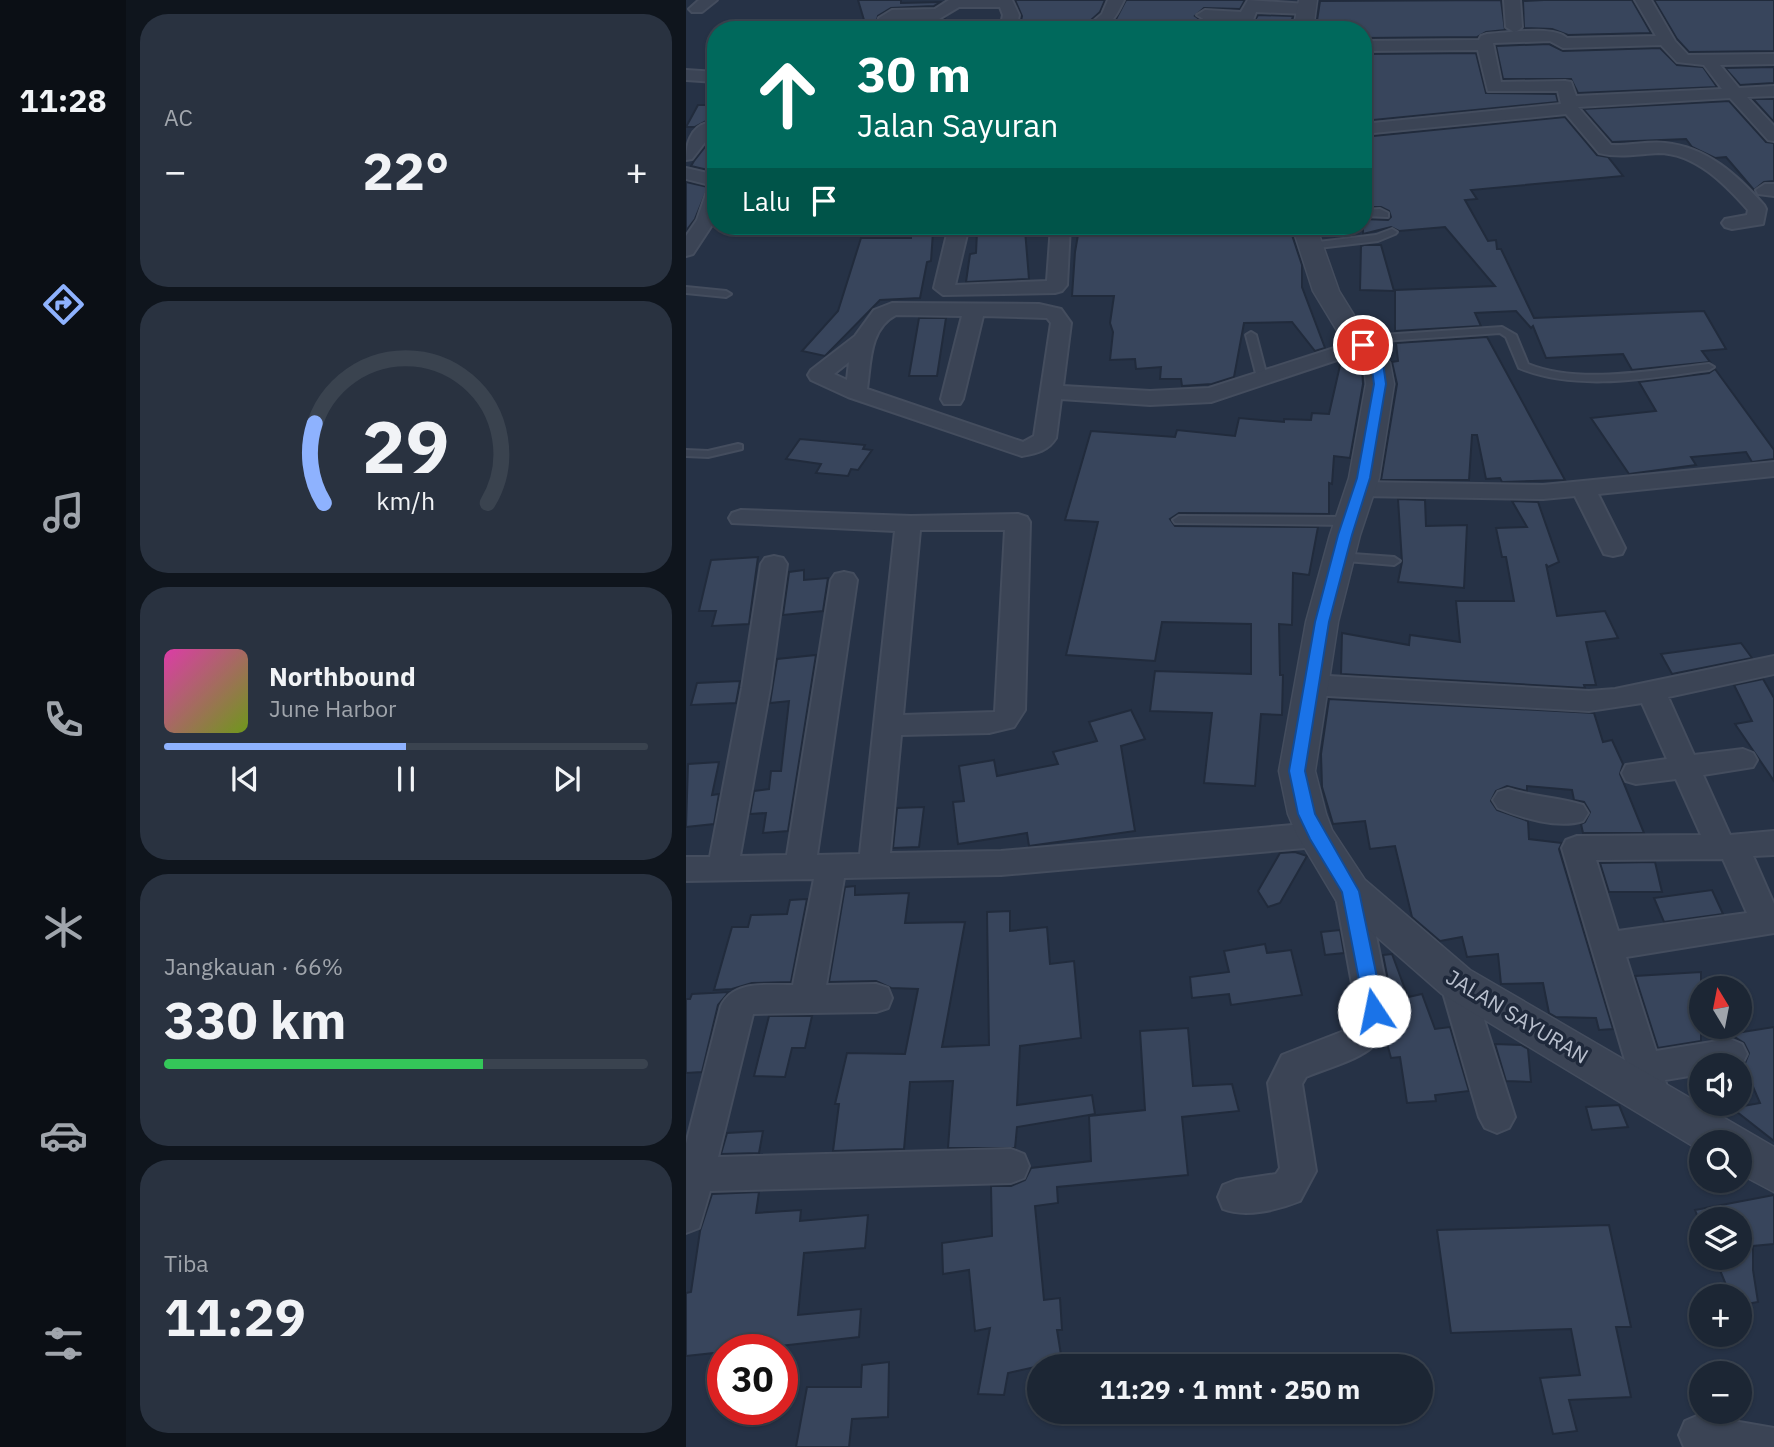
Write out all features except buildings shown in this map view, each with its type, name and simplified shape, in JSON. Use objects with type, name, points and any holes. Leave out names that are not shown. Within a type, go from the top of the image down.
[{"type":"street","points":[[1102,21],[1108,16],[1116,0]]},
{"type":"street","points":[[1512,0],[1514,27]]},
{"type":"street","points":[[1643,0],[1668,43],[1684,60],[1774,59]]},
{"type":"street","points":[[887,21],[892,15],[939,14],[955,3],[1004,1],[1011,15],[1010,21]]},
{"type":"street","points":[[1205,15],[1248,17],[1249,8],[1255,4],[1307,4]]},
{"type":"street","points":[[1494,87],[1485,45],[1487,39],[1550,36],[1557,37],[1563,43],[1668,40]]},
{"type":"street","points":[[1372,46],[1485,45]]},
{"type":"street","points":[[1707,60],[1774,136]]},
{"type":"street","points":[[686,75],[707,76]]},
{"type":"street","points":[[1372,111],[1487,104],[1482,89],[1494,87],[1565,86],[1569,104],[1605,149],[1672,150],[1702,160],[1719,171],[1744,193],[1758,214],[1756,220],[1732,223]]},
{"type":"street","points":[[1372,128],[1569,104],[1774,91]]},
{"type":"street","points":[[686,155],[707,128]]},
{"type":"street","points":[[686,173],[707,180]]},
{"type":"street","points":[[686,186],[707,184]]},
{"type":"street","points":[[689,243],[707,224]]},
{"type":"street","points":[[957,235],[944,288],[950,290],[1055,287],[1060,235]]},
{"type":"street","name":"JALAN SAYURAN","points":[[1307,236],[1332,302],[1377,363],[1380,384],[1355,505],[1322,622],[1297,771],[1307,814],[1316,835],[1351,891],[1456,982],[1649,1082],[1711,1130]]},
{"type":"street","points":[[856,392],[863,340],[869,326],[880,313],[891,309],[1054,313],[1061,324],[1045,438],[1034,447],[1022,449],[856,392],[819,375],[863,340]]},
{"type":"street","points":[[952,399],[974,310]]},
{"type":"street","points":[[1052,392],[1186,397],[1228,390],[1363,345]]},
{"type":"street","points":[[1355,505],[1543,492],[1774,469]]},
{"type":"street","points":[[1583,488],[1613,548]]},
{"type":"street","points":[[741,518],[911,524],[1018,522],[1011,710],[1004,720],[989,723],[887,725]]},
{"type":"street","points":[[874,865],[907,530],[911,524]]},
{"type":"street","points":[[723,868],[756,688],[774,564]]},
{"type":"street","points":[[807,999],[815,867],[844,580]]},
{"type":"street","points":[[1311,685],[1580,701],[1615,699],[1774,666]]},
{"type":"street","points":[[1608,946],[1763,924],[1766,921],[1651,691]]},
{"type":"street","points":[[1636,773],[1743,760]]},
{"type":"street","points":[[1508,800],[1523,806],[1572,803],[1577,848],[1649,1082],[1689,1068]]},
{"type":"street","points":[[686,869],[1001,863],[1316,835]]},
{"type":"street","points":[[1577,848],[1774,843]]},
{"type":"street","points":[[1236,1197],[1287,1189],[1298,1171],[1285,1083],[1294,1066],[1361,1039],[1373,1024],[1374,1011],[1351,891]]},
{"type":"street","points":[[1456,982],[1497,1117]]},
{"type":"street","points":[[686,1216],[692,1175],[738,1006],[747,1000],[876,998]]},
{"type":"street","points":[[1752,1157],[1774,1171]]},
{"type":"street","points":[[692,1175],[1011,1166]]},
{"type":"street","points":[[1699,1435],[1771,1447]]},
{"type":"lane","points":[[1372,212],[1385,215]]},
{"type":"lane","points":[[1307,236],[1378,238],[1392,232]]},
{"type":"lane","points":[[686,290],[726,294]]},
{"type":"lane","points":[[1363,345],[1382,338],[1502,330],[1511,335],[1524,366],[1538,373],[1555,376],[1659,374],[1709,368]]},
{"type":"lane","points":[[1251,335],[1262,377]]},
{"type":"lane","points":[[686,453],[708,454],[738,447]]},
{"type":"lane","points":[[1179,520],[1355,505]]},
{"type":"lane","points":[[1339,557],[1394,561]]},
{"type":"route","points":[[1363,345],[1377,363],[1380,384],[1363,478],[1322,622],[1297,771],[1307,814],[1316,835],[1351,891],[1374,1011]]}]
